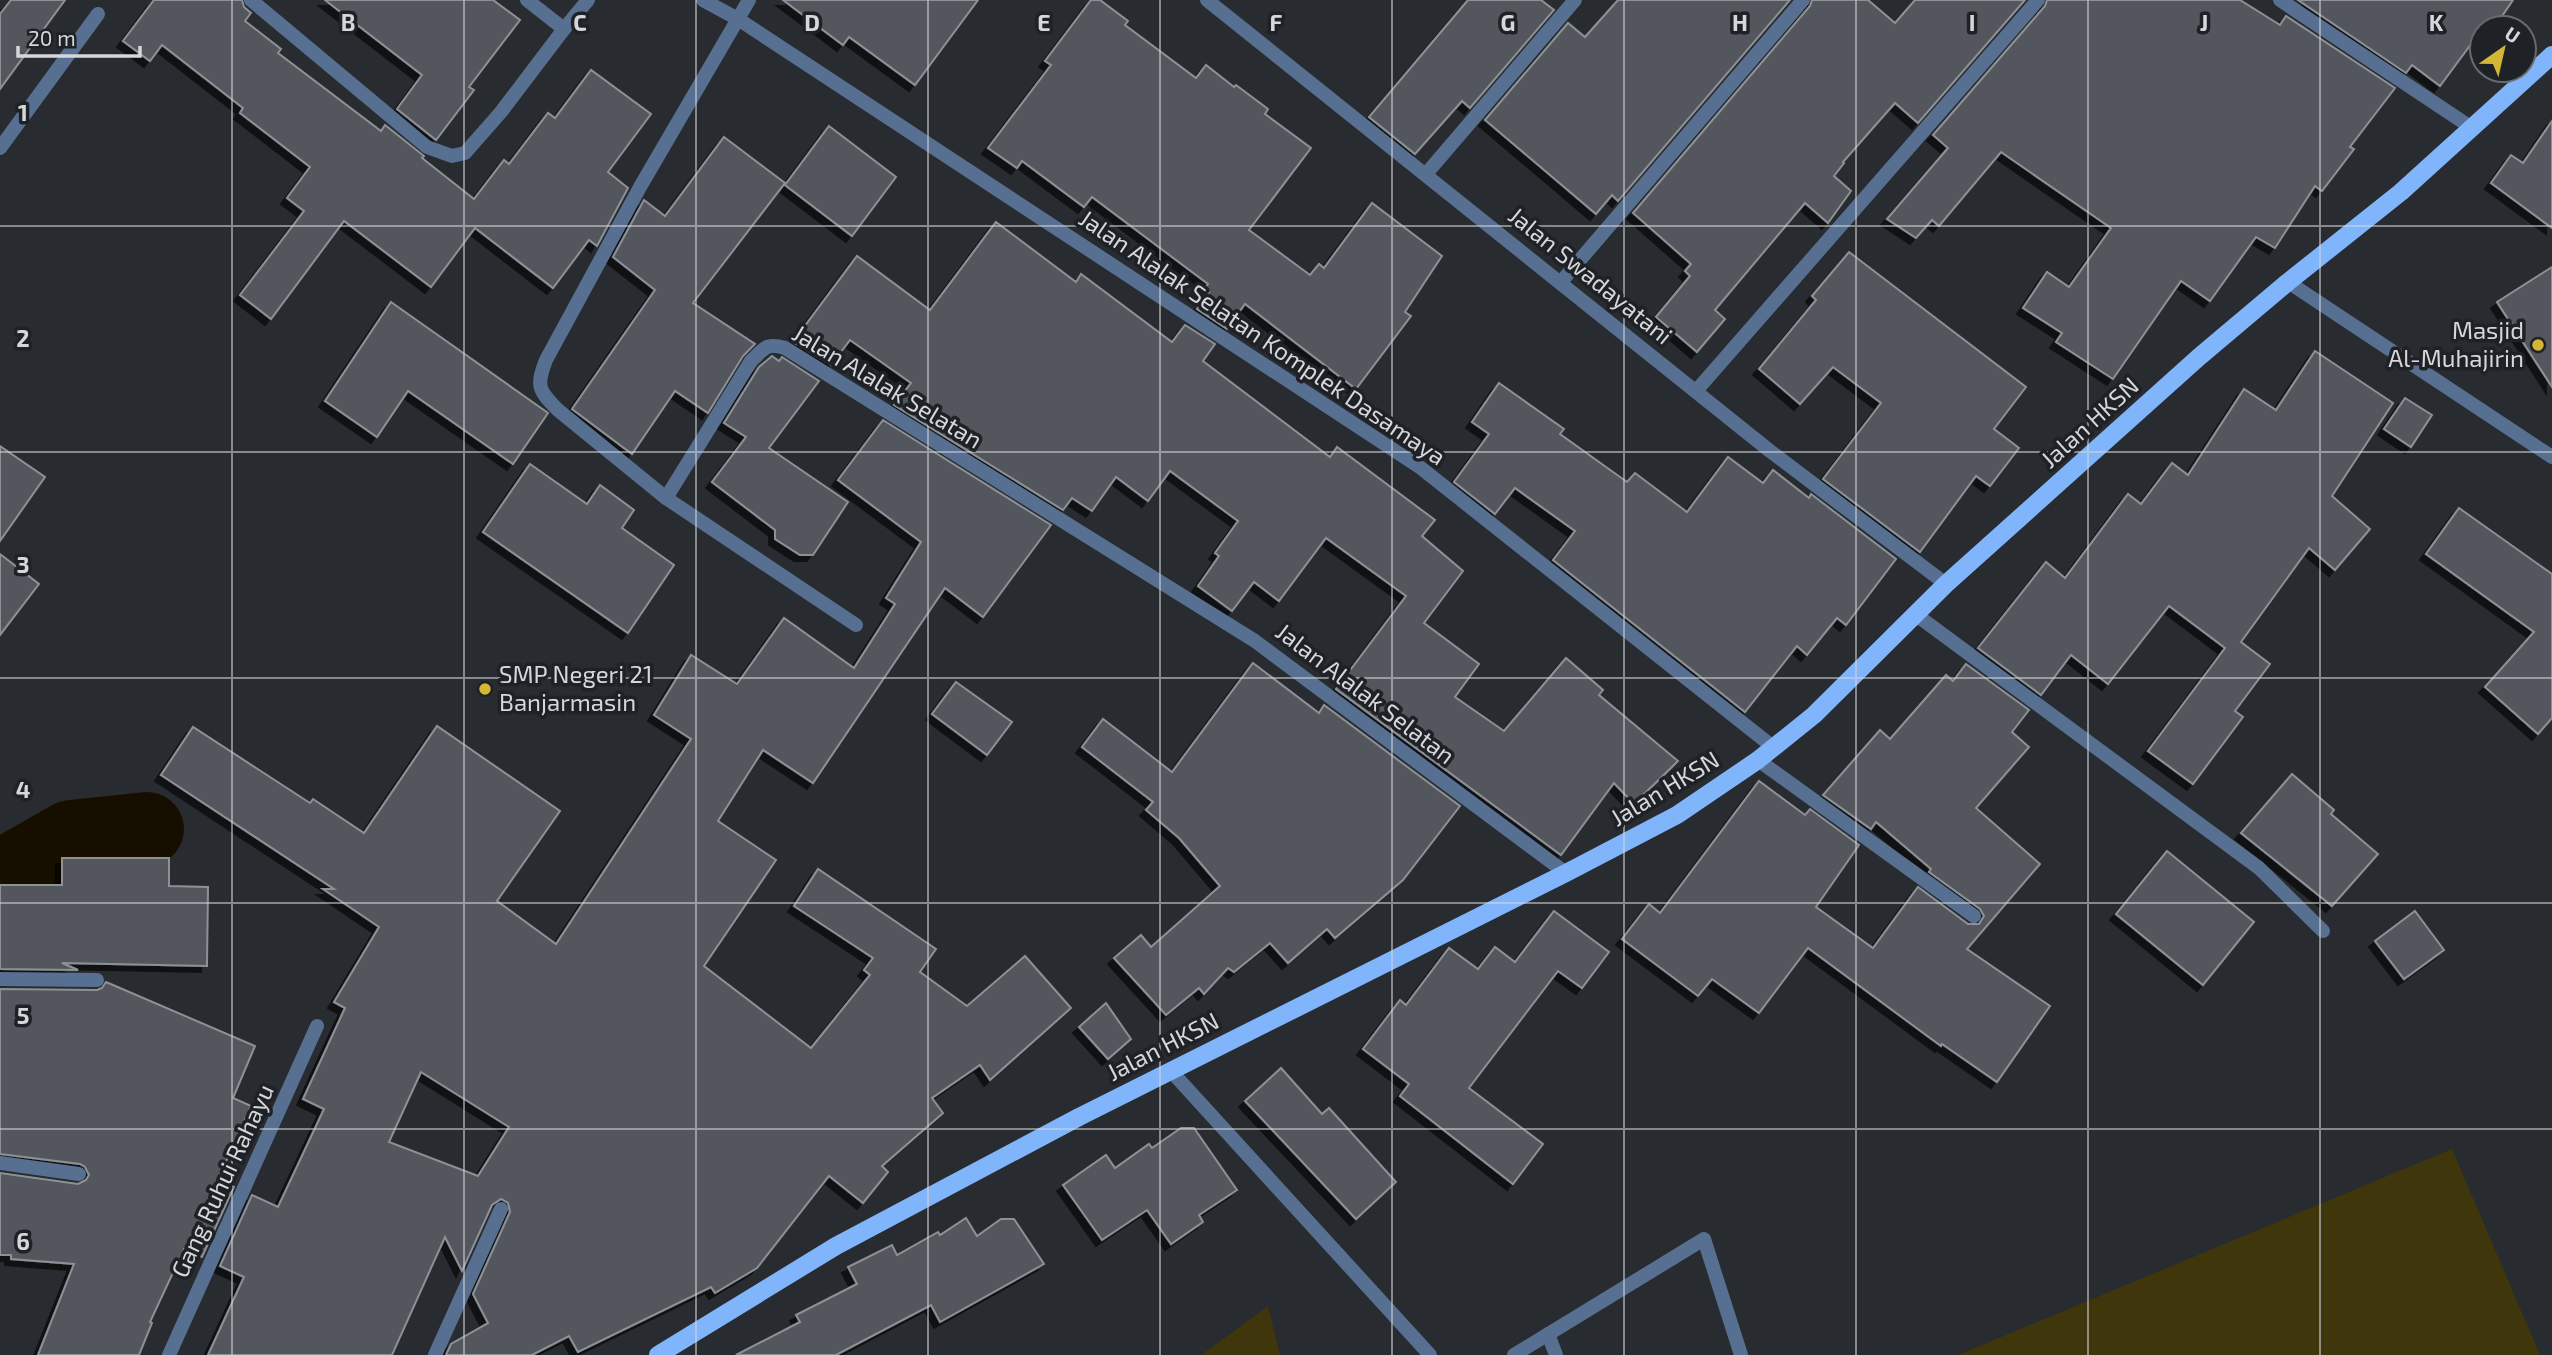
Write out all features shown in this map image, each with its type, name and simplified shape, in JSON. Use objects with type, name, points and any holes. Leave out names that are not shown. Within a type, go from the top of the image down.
[{"type":"main road","name":"Jalan HKSN","points":[[658,1355],[836,1246],[1079,1117],[1677,816],[1758,760],[1814,715],[1946,584],[2199,357],[2401,192],[2552,55]]},
{"type":"street","points":[[251,0],[427,147],[452,156],[465,153],[588,0]]},
{"type":"street","points":[[527,0],[564,29]]},
{"type":"street","name":"Jalan Alalak Selatan Komplek Dasamaya","points":[[703,0],[738,19],[1421,468],[1773,747]]},
{"type":"street","points":[[749,0],[640,187],[538,379],[541,394],[558,410],[666,498],[856,625]]},
{"type":"street","name":"Jalan Swadayatani","points":[[1207,0],[1770,451],[1946,584]]},
{"type":"street","points":[[1426,174],[1575,0]]},
{"type":"street","points":[[1561,282],[1803,0]]},
{"type":"street","points":[[1696,391],[2038,0]]},
{"type":"street","points":[[2280,0],[2472,128]]},
{"type":"street","points":[[0,148],[98,14]]},
{"type":"street","points":[[2288,282],[2552,457]]},
{"type":"street","name":"Jalan Alalak Selatan","points":[[666,498],[751,361],[768,346],[775,344],[785,348],[1255,640],[1566,873]]},
{"type":"street","points":[[1915,614],[2259,869],[2323,931]]},
{"type":"street","points":[[1758,760],[1974,916]]},
{"type":"street","points":[[0,979],[97,980]]},
{"type":"street","name":"Gang Ruhui Rahayu","points":[[169,1355],[317,1026]]},
{"type":"street","points":[[1171,1071],[1430,1355]]},
{"type":"street","points":[[0,1163],[79,1174]]},
{"type":"street","points":[[436,1355],[501,1209]]},
{"type":"street","points":[[1514,1355],[1704,1239],[1741,1355]]},
{"type":"street","points":[[1548,1334],[1556,1355]]},
{"type":"shaded area","points":[[2452,1149],[2540,1355],[1958,1355]]},
{"type":"shaded area","points":[[1268,1306],[1280,1355],[1201,1355]]},
{"type":"building","points":[[11,0],[65,0],[0,89],[0,14]]},
{"type":"building","points":[[154,0],[242,0],[244,7],[251,13],[245,21],[281,49],[278,53],[381,131],[385,125],[474,199],[504,160],[509,164],[548,113],[555,118],[591,70],[651,114],[608,172],[628,188],[597,246],[589,240],[553,288],[475,228],[431,287],[344,221],[271,319],[240,295],[304,211],[287,198],[310,167],[240,113],[243,108],[162,45],[150,61],[123,41]]},
{"type":"building","points":[[325,0],[493,0],[520,20],[469,87],[474,90],[436,140],[397,109],[422,75]]},
{"type":"building","points":[[783,0],[978,0],[915,85],[849,37],[843,45]]},
{"type":"building","points":[[1091,0],[1100,0],[1128,21],[1125,25],[1196,78],[1206,65],[1234,87],[1236,85],[1268,109],[1265,114],[1311,148],[1249,230],[1310,275],[1319,264],[1324,268],[1372,203],[1442,256],[1405,312],[1411,316],[1356,389],[1245,304],[1227,329],[1197,309],[1209,292],[1204,289],[1208,284],[1092,197],[1084,207],[1022,161],[1017,168],[988,148],[1051,65],[1045,61]]},
{"type":"building","points":[[1468,0],[1541,0],[1554,10],[1470,108],[1462,101],[1415,154],[1369,117]]},
{"type":"building","points":[[1618,0],[1790,0],[1618,201],[1612,195],[1596,214],[1485,120],[1568,23],[1585,37]]},
{"type":"building","points":[[1812,0],[1868,0],[1895,23],[1915,0],[2025,0],[1918,123],[1895,103],[1834,176],[1851,191],[1828,223],[1805,203],[1715,310],[1725,319],[1697,352],[1656,317],[1690,276],[1685,271],[1691,264],[1633,213],[1810,6]]},
{"type":"building","points":[[2047,0],[2240,0],[2280,25],[2286,16],[2395,88],[2350,147],[2354,149],[2322,191],[2315,186],[2275,248],[2256,237],[2210,301],[2181,281],[2113,379],[2056,342],[2062,333],[2023,308],[2047,272],[2069,287],[2111,228],[2001,152],[1939,226],[1932,220],[1916,238],[1887,219],[1948,148],[1933,135],[2045,6]]},
{"type":"building","points":[[2298,0],[2513,0],[2504,14],[2468,14],[2468,48],[2440,86],[2412,65],[2406,73]]},
{"type":"building","points":[[2552,121],[2552,228],[2491,183],[2511,155],[2523,163]]},
{"type":"building","points":[[829,126],[896,177],[852,236],[785,185]]},
{"type":"building","points":[[724,137],[785,183],[693,303],[755,344],[743,356],[708,413],[675,391],[632,454],[572,409],[655,290],[613,257],[644,200],[665,216]]},
{"type":"building","points":[[996,222],[1076,282],[1081,274],[1172,342],[1185,325],[1215,344],[1203,361],[1330,457],[1337,447],[1435,520],[1422,536],[1463,571],[1424,623],[1479,664],[1455,697],[1504,731],[1566,658],[1603,690],[1599,695],[1678,761],[1634,804],[1614,783],[1561,855],[1336,689],[1406,596],[1326,538],[1279,601],[1254,582],[1232,611],[1198,586],[1219,556],[1215,553],[1238,521],[1170,471],[1148,501],[1116,477],[1092,511],[1072,498],[1063,510],[894,405],[911,383],[850,340],[831,365],[793,342],[857,256],[930,310]]},
{"type":"building","points":[[1849,252],[2026,387],[1994,429],[2019,448],[1990,486],[1976,476],[1920,552],[1823,479],[1881,403],[1833,367],[1800,404],[1759,369],[1816,300],[1812,296]]},
{"type":"building","name":"Masjid Al-Muhajirin","points":[[2552,267],[2552,387],[2497,302]]},
{"type":"building","points":[[391,302],[548,413],[513,464],[408,391],[377,437],[325,401]]},
{"type":"building","points":[[2315,351],[2393,403],[2332,496],[2370,529],[2335,570],[2309,548],[2241,642],[2270,664],[2235,711],[2243,717],[2193,784],[2148,751],[2225,648],[2169,606],[2108,684],[2071,655],[2041,695],[1978,648],[2046,562],[2065,578],[2128,494],[2141,504],[2172,463],[2188,475],[2244,389],[2276,410]]},
{"type":"building","points":[[772,356],[779,361],[782,357],[819,381],[769,448],[848,502],[813,555],[800,555],[775,539],[775,530],[712,482],[746,437],[724,423],[759,367]]},
{"type":"building","points":[[1499,383],[1564,429],[1560,434],[1627,482],[1635,473],[1687,512],[1728,457],[1763,483],[1773,470],[1809,498],[1811,494],[1896,559],[1846,625],[1837,618],[1807,655],[1797,646],[1745,712],[1553,560],[1575,531],[1515,488],[1495,514],[1454,482],[1489,434],[1472,422]]},
{"type":"building","points":[[2405,398],[2432,415],[2411,447],[2384,429]]},
{"type":"building","points":[[883,420],[1051,525],[983,617],[945,588],[813,783],[763,750],[718,821],[776,860],[704,966],[811,1048],[870,975],[864,970],[873,958],[794,906],[818,869],[936,949],[920,972],[967,1006],[1025,956],[1071,1008],[990,1080],[980,1065],[932,1098],[943,1113],[882,1166],[888,1172],[863,1203],[829,1176],[757,1268],[715,1293],[711,1287],[578,1352],[569,1336],[532,1355],[446,1355],[451,1344],[488,1323],[473,1294],[510,1212],[508,1203],[501,1199],[492,1205],[462,1271],[445,1237],[392,1355],[208,1355],[244,1277],[220,1266],[252,1195],[278,1207],[324,1109],[303,1099],[345,1008],[334,1002],[379,927],[323,889],[334,889],[161,775],[193,727],[310,803],[313,799],[364,833],[437,726],[560,811],[497,901],[556,944],[691,739],[654,715],[691,655],[737,684],[784,618],[854,668],[895,604],[886,598],[921,542],[838,480]],"holes":[[[421,1072],[509,1127],[478,1176],[389,1142]]]},
{"type":"building","points":[[0,446],[45,477],[0,541]]},
{"type":"building","points":[[530,464],[587,504],[600,485],[634,510],[622,528],[674,565],[628,633],[483,532]]},
{"type":"building","points":[[2459,508],[2552,574],[2552,718],[2538,734],[2485,687],[2534,632],[2426,554]]},
{"type":"building","points":[[0,554],[39,584],[0,635]]},
{"type":"building","points":[[1253,663],[1319,713],[1324,705],[1460,806],[1403,880],[1335,938],[1327,929],[1288,963],[1270,943],[1234,972],[1228,968],[1204,994],[1199,988],[1166,1015],[1114,958],[1141,935],[1151,947],[1220,886],[1179,838],[1146,810],[1153,802],[1082,747],[1103,719],[1172,772]]},
{"type":"building","points":[[1966,664],[2029,710],[2012,732],[2029,747],[1976,808],[2040,864],[1967,949],[2050,1006],[1997,1082],[1942,1044],[1941,1046],[1808,948],[1759,1013],[1712,979],[1698,996],[1622,939],[1649,904],[1660,913],[1759,781],[1805,815],[1810,809],[1859,845],[1816,907],[1873,948],[1918,887],[1968,924],[1979,924],[1984,916],[1980,909],[1929,872],[1931,869],[1876,822],[1871,829],[1823,795],[1880,730],[1890,739],[1946,675],[1953,681]]},
{"type":"building","points":[[956,682],[1012,722],[987,755],[932,714]]},
{"type":"building","points":[[2292,774],[2334,810],[2331,814],[2378,854],[2332,906],[2241,833]]},
{"type":"building","points":[[2167,851],[2254,922],[2203,985],[2116,914]]},
{"type":"building","points":[[62,858],[169,858],[169,886],[208,887],[207,966],[62,963],[78,970],[0,969],[0,885],[62,885]]},
{"type":"building","points":[[1554,911],[1609,952],[1582,988],[1558,971],[1469,1088],[1543,1144],[1513,1184],[1400,1096],[1409,1084],[1363,1049],[1400,1000],[1406,1005],[1449,948],[1478,969],[1495,947],[1515,962]]},
{"type":"building","points":[[2415,911],[2444,950],[2404,979],[2375,941]]},
{"type":"building","points":[[106,982],[255,1046],[233,1098],[251,1106],[218,1179],[234,1187],[202,1257],[184,1249],[150,1322],[152,1323],[139,1355],[38,1355],[74,1264],[11,1259],[11,1255],[0,1255],[0,1173],[78,1184],[89,1175],[80,1164],[0,1154],[0,989],[97,990]]},
{"type":"building","points":[[1106,1003],[1131,1039],[1108,1059],[1079,1027]]},
{"type":"building","points":[[1281,1068],[1322,1114],[1329,1108],[1396,1182],[1356,1219],[1245,1101]]},
{"type":"building","points":[[1181,1128],[1194,1128],[1237,1190],[1199,1215],[1203,1222],[1171,1244],[1147,1210],[1102,1240],[1063,1185],[1106,1155],[1115,1168],[1149,1144],[1152,1148]]},
{"type":"building","points":[[966,1218],[977,1236],[1001,1219],[1014,1219],[1044,1264],[940,1322],[931,1305],[836,1355],[736,1355],[800,1322],[796,1315],[857,1284],[848,1267],[892,1245],[897,1255],[938,1232],[940,1235]]},
{"type":"waterway","points":[[0,874],[4,875],[71,837],[147,829]]},
{"type":"place","name":"Masjid Al-Muhajirin","points":[[2538,345]]},
{"type":"place","name":"SMP Negeri 21 Banjarmasin","points":[[485,689]]}]
